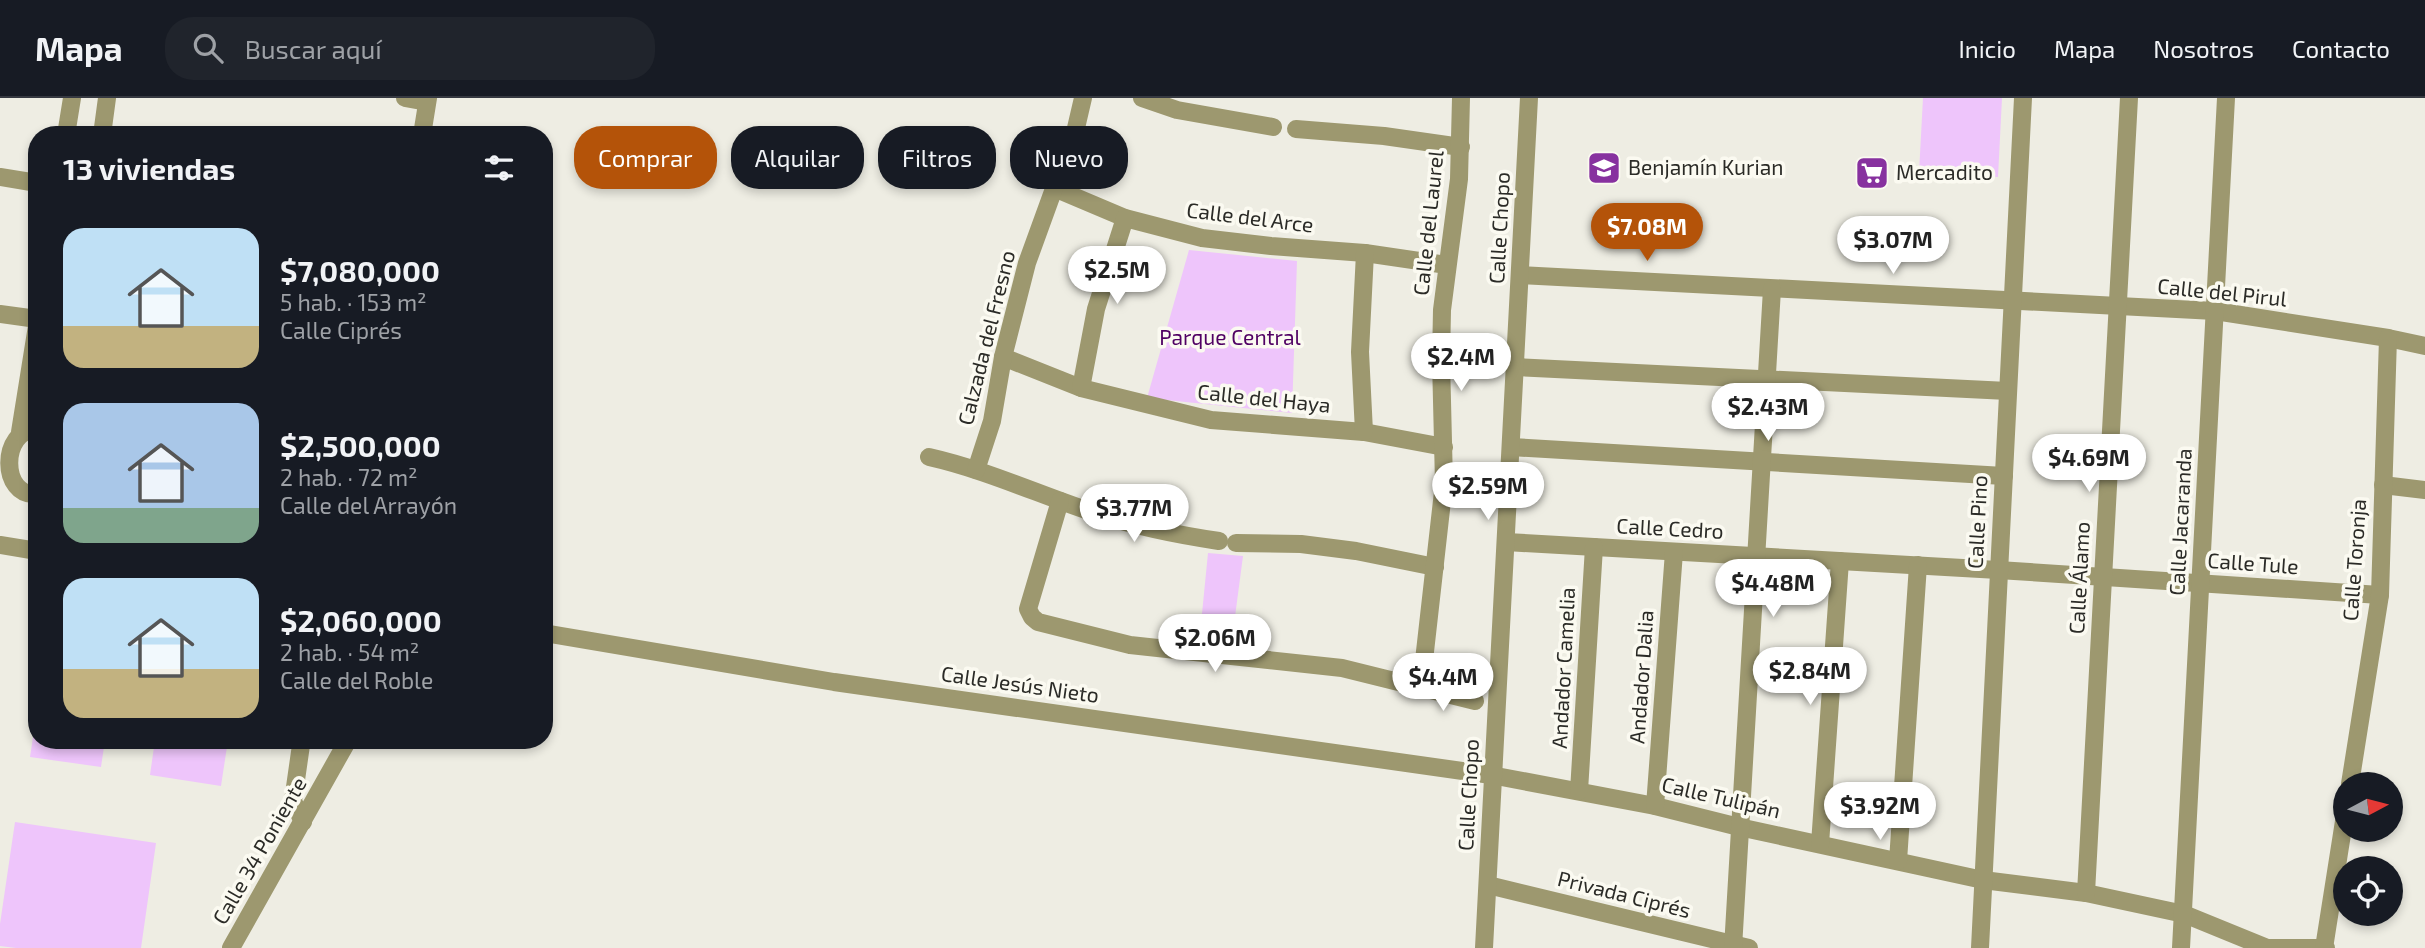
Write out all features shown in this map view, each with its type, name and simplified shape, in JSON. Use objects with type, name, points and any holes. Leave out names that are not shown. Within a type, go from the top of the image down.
[{"type":"street","points":[[67,126],[72,98]]},
{"type":"street","points":[[103,126],[107,98]]},
{"type":"street","points":[[405,98],[428,100],[424,126]]},
{"type":"street","name":"Calzada del Fresno","points":[[1076,126],[1083,98]]},
{"type":"street","points":[[1142,98],[1177,110],[1273,127]]},
{"type":"street","name":"Calle del Laurel","points":[[1421,687],[1444,483],[1441,360],[1447,265],[1459,179],[1461,98]]},
{"type":"street","name":"Calle Chopo","points":[[1484,948],[1491,775],[1529,98]]},
{"type":"street","name":"Calle Pino","points":[[1980,948],[2023,98]]},
{"type":"street","name":"Calle Álamo","points":[[2086,892],[2129,98]]},
{"type":"street","name":"Calle Jacaranda","points":[[2181,948],[2226,98]]},
{"type":"street","points":[[1296,129],[1384,136],[1461,147]]},
{"type":"street","points":[[0,177],[28,182]]},
{"type":"street","name":"Calzada del Fresno","points":[[976,470],[992,421],[1003,357],[1027,263],[1054,189]]},
{"type":"street","name":"Calle del Arce","points":[[1056,189],[1125,218],[1202,238],[1365,253],[1447,265]]},
{"type":"street","points":[[1081,388],[1096,309],[1125,218]]},
{"type":"street","points":[[1364,432],[1360,352],[1365,253]]},
{"type":"street","name":"Calle del Pirul","points":[[1520,275],[2214,311],[2425,346]]},
{"type":"street","points":[[1738,947],[1740,827],[1772,289]]},
{"type":"street","points":[[0,314],[28,318]]},
{"type":"street","name":"Calle Toronja","points":[[2352,772],[2379,595],[2388,338]]},
{"type":"street","name":"Calle del Haya","points":[[1003,357],[1081,388],[1211,420],[1364,432],[1444,447]]},
{"type":"street","points":[[1515,366],[2008,391]]},
{"type":"street","points":[[28,430],[7,442],[1,456],[1,468],[5,478],[11,486],[28,493]]},
{"type":"street","points":[[1511,447],[2004,476]]},
{"type":"street","points":[[929,457],[976,470],[1060,501],[1153,530],[1227,542],[1301,544],[1356,551],[1435,567]]},
{"type":"street","points":[[2383,485],[2425,491]]},
{"type":"street","points":[[1060,501],[1028,609],[1031,617],[1038,622],[1130,645],[1342,668],[1475,701]]},
{"type":"street","name":"Calle Cedro","points":[[1506,542],[1998,570]]},
{"type":"street","points":[[0,545],[28,550]]},
{"type":"street","name":"Andador Camelia","points":[[1580,791],[1594,547]]},
{"type":"street","name":"Andador Dalia","points":[[1655,806],[1674,552]]},
{"type":"street","points":[[1820,844],[1840,561]]},
{"type":"street","points":[[1898,861],[1918,565]]},
{"type":"street","name":"Calle Tule","points":[[1998,570],[2379,595]]},
{"type":"street","name":"Calle Jesús Nieto","points":[[553,634],[834,681],[1491,775]]},
{"type":"street","points":[[300,749],[293,801],[303,822]]},
{"type":"street","name":"Calle 34 Poniente","points":[[231,948],[343,749]]},
{"type":"street","name":"Calle Tulipán","points":[[1491,775],[1655,806],[1983,880],[2086,892],[2184,914],[2262,948]]},
{"type":"street","points":[[2262,948],[2325,948],[2341,842]]},
{"type":"street","name":"Privada Ciprés","points":[[1488,885],[1738,947]]},
{"type":"green space","points":[[1923,98],[2002,98],[1998,177],[1919,173]]},
{"type":"green space","name":"Parque Central","points":[[1189,250],[1297,261],[1292,413],[1147,398]]},
{"type":"green space","points":[[1208,553],[1243,556],[1231,647],[1199,644]]},
{"type":"green space","points":[[31,749],[104,749],[101,767],[30,757]]},
{"type":"green space","points":[[154,749],[227,749],[221,786],[150,775]]},
{"type":"green space","points":[[15,822],[156,843],[141,948],[0,946],[0,924]]},
{"type":"place","name":"Benjamín Kurian","points":[[1604,168]]},
{"type":"place","name":"Mercadito","points":[[1872,173]]}]
